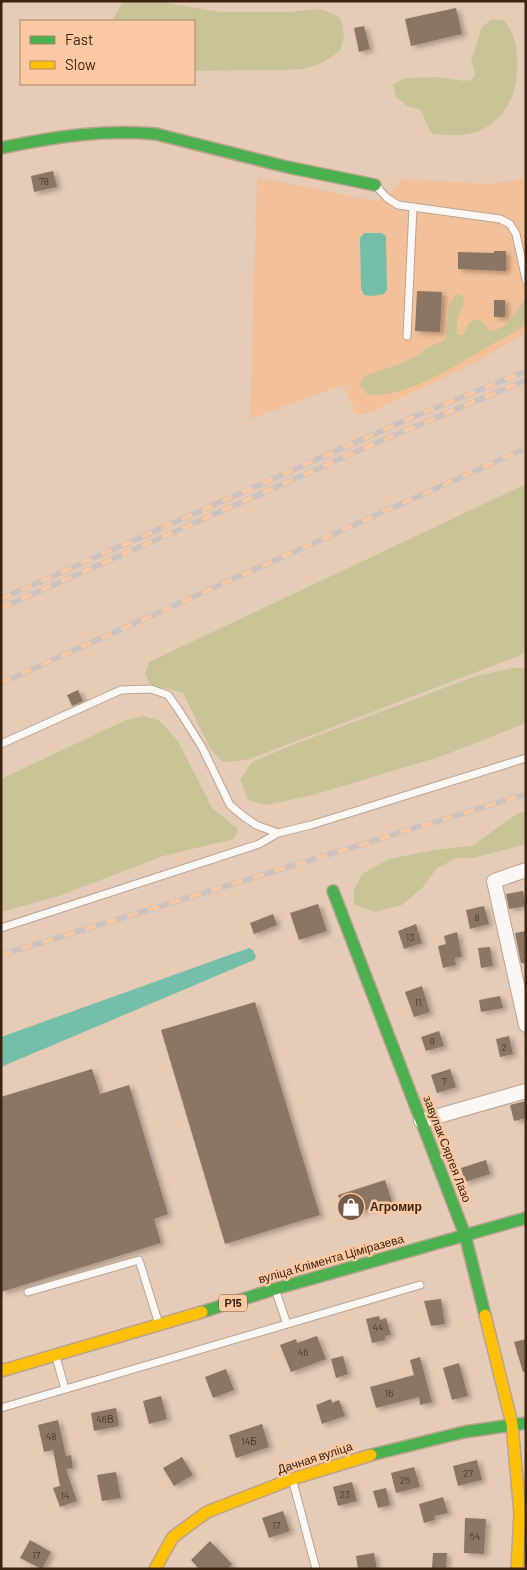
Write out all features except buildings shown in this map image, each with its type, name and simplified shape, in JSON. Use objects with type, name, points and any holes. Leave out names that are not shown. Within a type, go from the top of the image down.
[{"type":"street","points":[[1,148],[88,134],[123,131],[156,134],[287,167],[375,184]]},
{"type":"street","points":[[526,870],[494,881],[526,1025]]},
{"type":"street","name":"завулак Сяргея Лазо","points":[[333,891],[465,1235],[512,1424],[520,1513],[517,1569]]},
{"type":"street","points":[[421,1121],[526,1091]]},
{"type":"street","name":"вуліца Клімента Ціміразева","points":[[1,1371],[159,1324],[200,1314],[275,1289],[526,1218]]},
{"type":"street","name":"Дачная вуліца","points":[[155,1569],[173,1537],[208,1512],[292,1479],[377,1454],[464,1432],[526,1423]]},
{"type":"lane","points":[[375,184],[387,198],[398,205],[500,219],[510,224],[516,234],[526,280]]},
{"type":"lane","points":[[407,336],[413,207]]},
{"type":"lane","points":[[1,744],[121,690],[151,689],[168,695],[178,709],[202,747],[230,805],[256,825],[278,832]]},
{"type":"lane","points":[[1,928],[259,844],[278,832],[311,825],[526,758]]},
{"type":"lane","points":[[28,1292],[138,1260],[159,1324]]},
{"type":"lane","points":[[1,1408],[420,1284]]},
{"type":"lane","points":[[275,1289],[287,1324]]},
{"type":"lane","points":[[55,1354],[65,1389]]},
{"type":"lane","points":[[292,1479],[316,1569]]},
{"type":"shaded area","points":[[130,1],[155,1],[220,12],[288,12],[321,9],[339,17],[344,36],[340,51],[322,63],[303,69],[195,71],[195,20],[113,20],[122,3]]},
{"type":"shaded area","points":[[492,19],[504,20],[516,44],[516,84],[508,106],[501,115],[484,129],[458,135],[433,134],[421,110],[407,106],[396,97],[393,84],[405,78],[439,77],[464,81],[471,80],[475,75],[471,59],[482,27]]},
{"type":"shaded area","points":[[257,177],[376,201],[387,198],[401,179],[491,184],[526,178],[526,332],[480,360],[372,412],[357,415],[342,385],[250,419]]},
{"type":"shaded area","points":[[456,294],[463,296],[464,302],[457,322],[457,335],[463,335],[469,323],[475,319],[481,321],[490,331],[501,328],[510,320],[523,301],[526,301],[526,324],[431,379],[415,386],[383,395],[368,395],[360,386],[361,380],[366,375],[400,364],[446,339],[449,306]]},
{"type":"shaded area","points":[[526,484],[526,653],[247,760],[222,762],[211,750],[183,693],[150,684],[145,674],[149,662]]},
{"type":"shaded area","points":[[513,668],[526,668],[526,723],[442,756],[313,795],[266,805],[248,800],[240,780],[252,762],[292,745],[476,676]]},
{"type":"shaded area","points":[[144,716],[160,721],[178,741],[212,808],[238,829],[234,839],[163,856],[59,896],[1,912],[1,779],[126,720]]},
{"type":"shaded area","points":[[526,811],[526,844],[473,858],[457,858],[437,868],[423,887],[402,905],[375,912],[354,904],[354,890],[362,874],[389,859],[434,850],[472,846],[517,814]]},
{"type":"water","points":[[364,233],[381,233],[386,236],[387,290],[384,294],[364,295],[361,288],[360,238]]},
{"type":"water","points":[[249,948],[253,950],[256,957],[254,960],[1,1067],[1,1037]]},
{"type":"railway","points":[[1,599],[413,417],[526,371]]},
{"type":"railway","points":[[1,608],[392,436],[526,380]]},
{"type":"railway","points":[[1,683],[526,448]]},
{"type":"railway","points":[[1,955],[526,794]]},
{"type":"traffic: fast","points":[[1,148],[40,140],[97,133],[156,134],[287,167],[375,185]]},
{"type":"traffic: fast","points":[[333,891],[465,1235],[485,1315]]},
{"type":"traffic: fast","points":[[202,1312],[275,1289],[526,1218]]},
{"type":"traffic: fast","points":[[371,1455],[464,1432],[526,1423]]},
{"type":"traffic: slow","points":[[1,1371],[202,1312]]},
{"type":"traffic: slow","points":[[485,1315],[512,1424],[520,1513],[517,1569]]},
{"type":"traffic: slow","points":[[155,1569],[173,1537],[207,1512],[292,1479],[371,1455]]},
{"type":"place","name":"Агромир","points":[[351,1207]]}]
